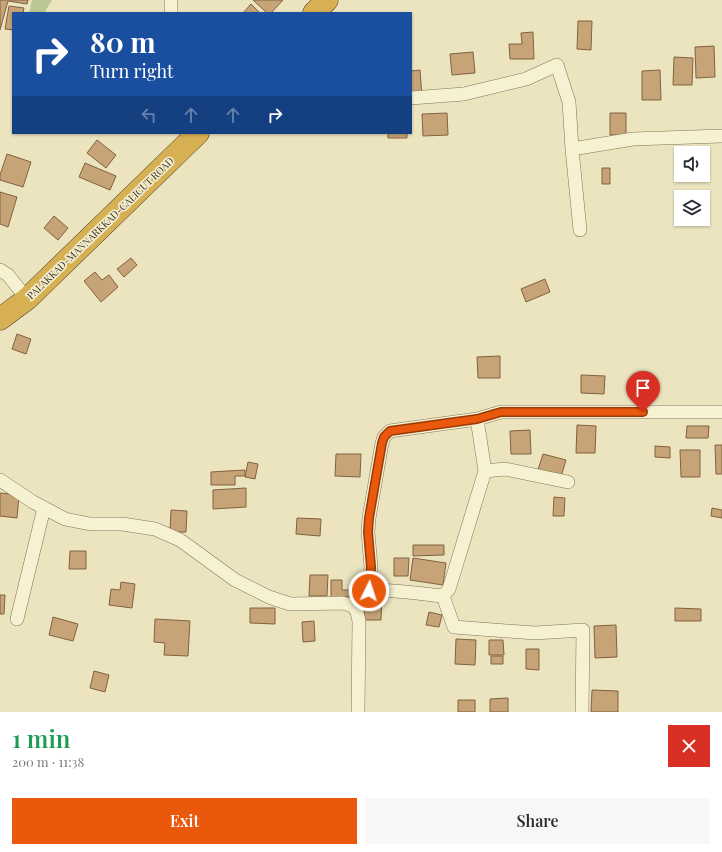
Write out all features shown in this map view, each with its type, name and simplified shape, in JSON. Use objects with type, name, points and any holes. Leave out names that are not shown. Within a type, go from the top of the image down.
[{"type":"highway","points":[[315,12],[327,0]]},
{"type":"highway","name":"PALAKKAD-MANNARKKAD-CALICUT ROAD","points":[[0,319],[27,299],[197,134]]},
{"type":"street","points":[[171,0],[171,12]]},
{"type":"street","points":[[412,98],[471,92],[526,79],[557,65],[569,102],[580,230]]},
{"type":"street","points":[[572,149],[633,139],[722,136]]},
{"type":"street","points":[[0,270],[8,275],[27,299]]},
{"type":"street","points":[[369,591],[371,567],[368,532],[369,518],[384,437],[390,431],[394,429],[477,419],[501,412],[722,412]]},
{"type":"street","points":[[477,419],[485,471],[448,589],[444,596],[454,627],[536,633],[583,630],[582,712]]},
{"type":"street","points":[[485,471],[505,469],[568,482]]},
{"type":"street","points":[[0,480],[33,502],[65,519],[90,524],[122,524],[155,529],[180,540],[235,580],[269,597],[290,604],[343,603],[353,606],[359,621],[358,712]]},
{"type":"street","points":[[17,619],[44,508]]},
{"type":"street","points":[[353,606],[363,593],[369,591],[382,590],[444,596]]},
{"type":"green space","points":[[32,0],[52,0],[45,12],[29,12]]},
{"type":"building","points":[[0,0],[28,0],[27,4],[8,1],[0,30]]},
{"type":"building","points":[[253,0],[283,0],[272,12],[266,12]]},
{"type":"building","points":[[251,4],[259,12],[244,12]]},
{"type":"building","points":[[9,6],[24,8],[23,12],[12,12],[12,30],[5,29]]},
{"type":"building","points":[[578,21],[592,21],[591,50],[577,49]]},
{"type":"building","points":[[533,32],[534,59],[510,59],[509,44],[522,44],[521,33]]},
{"type":"building","points":[[714,46],[715,77],[696,78],[695,47]]},
{"type":"building","points":[[473,52],[475,73],[452,75],[450,54]]},
{"type":"building","points":[[674,57],[693,58],[692,85],[673,85]]},
{"type":"building","points":[[420,70],[422,97],[412,98],[412,71]]},
{"type":"building","points":[[660,70],[661,100],[642,100],[642,71]]},
{"type":"building","points":[[447,113],[448,135],[423,136],[422,114]]},
{"type":"building","points":[[610,113],[626,113],[626,135],[610,135]]},
{"type":"building","points":[[388,134],[407,134],[407,138],[388,138]]},
{"type":"building","points":[[97,140],[116,155],[106,168],[87,153]]},
{"type":"building","points":[[7,154],[31,162],[23,187],[0,180],[0,175]]},
{"type":"building","points":[[85,163],[116,176],[110,190],[79,177]]},
{"type":"building","points":[[602,168],[610,168],[610,184],[602,184]]},
{"type":"building","points":[[0,192],[17,197],[8,227],[0,224]]},
{"type":"building","points":[[54,216],[68,228],[58,240],[44,228]]},
{"type":"building","points":[[131,258],[137,265],[124,277],[117,269]]},
{"type":"building","points":[[95,272],[102,280],[109,275],[118,287],[101,302],[84,281]]},
{"type":"building","points":[[545,279],[550,292],[526,302],[521,289]]},
{"type":"building","points":[[17,334],[31,339],[26,354],[12,349]]},
{"type":"building","points":[[500,356],[500,378],[478,378],[477,357]]},
{"type":"building","points":[[581,375],[605,376],[604,394],[581,393]]},
{"type":"building","points":[[577,425],[596,426],[595,453],[576,453]]},
{"type":"building","points":[[687,426],[709,426],[708,438],[686,438]]},
{"type":"building","points":[[530,430],[531,454],[511,454],[510,431]]},
{"type":"building","points":[[715,445],[722,445],[722,474],[716,474]]},
{"type":"building","points":[[655,446],[670,447],[670,458],[655,457]]},
{"type":"building","points":[[680,450],[700,450],[700,477],[681,477]]},
{"type":"building","points":[[336,454],[361,454],[360,477],[335,476]]},
{"type":"building","points":[[543,454],[566,460],[561,477],[538,470]]},
{"type":"building","points":[[248,462],[258,464],[255,479],[245,477]]},
{"type":"building","points":[[245,470],[245,476],[235,476],[235,485],[211,485],[211,472]]},
{"type":"building","points":[[246,488],[246,507],[213,509],[213,490]]},
{"type":"building","points":[[0,493],[19,495],[17,518],[0,516]]},
{"type":"building","points":[[554,497],[565,498],[564,516],[553,516]]},
{"type":"building","points":[[712,508],[722,510],[722,518],[711,516]]},
{"type":"building","points":[[171,510],[187,511],[186,532],[170,532]]},
{"type":"building","points":[[297,518],[321,519],[320,536],[296,534]]},
{"type":"building","points":[[413,545],[444,545],[444,555],[413,556]]},
{"type":"building","points":[[70,551],[86,551],[86,569],[69,569]]},
{"type":"building","points":[[394,558],[409,558],[408,576],[394,576]]},
{"type":"building","points":[[413,558],[446,563],[443,585],[410,580]]},
{"type":"building","points":[[310,575],[328,575],[327,596],[309,596]]},
{"type":"building","points":[[331,580],[342,580],[342,590],[350,590],[350,597],[331,597]]},
{"type":"building","points":[[121,582],[135,584],[132,608],[109,605],[111,589],[120,590]]},
{"type":"building","points":[[0,595],[5,595],[4,614],[0,614]]},
{"type":"building","points":[[364,595],[382,595],[381,620],[364,620]]},
{"type":"building","points":[[250,608],[275,608],[275,624],[250,623]]},
{"type":"building","points":[[675,608],[701,609],[701,621],[675,621]]},
{"type":"building","points":[[429,612],[442,615],[439,627],[426,625]]},
{"type":"building","points":[[53,617],[78,624],[73,641],[49,635]]},
{"type":"building","points":[[155,619],[190,621],[188,656],[164,655],[165,643],[154,642]]},
{"type":"building","points":[[314,621],[315,641],[303,642],[302,622]]},
{"type":"building","points":[[616,625],[617,657],[595,658],[594,626]]},
{"type":"building","points":[[456,639],[476,640],[475,665],[455,664]]},
{"type":"building","points":[[489,640],[503,640],[504,655],[489,655]]},
{"type":"building","points":[[526,649],[539,649],[539,670],[526,669]]},
{"type":"building","points":[[491,656],[503,656],[503,664],[491,664]]},
{"type":"building","points":[[94,671],[109,675],[105,692],[90,688]]},
{"type":"building","points":[[592,690],[618,691],[618,712],[591,712]]},
{"type":"building","points":[[508,698],[508,712],[490,712],[490,699]]},
{"type":"building","points":[[458,700],[475,700],[475,712],[458,712]]},
{"type":"route","points":[[369,591],[371,567],[368,532],[369,518],[382,443],[386,433],[394,429],[477,419],[501,412],[643,412]]}]
